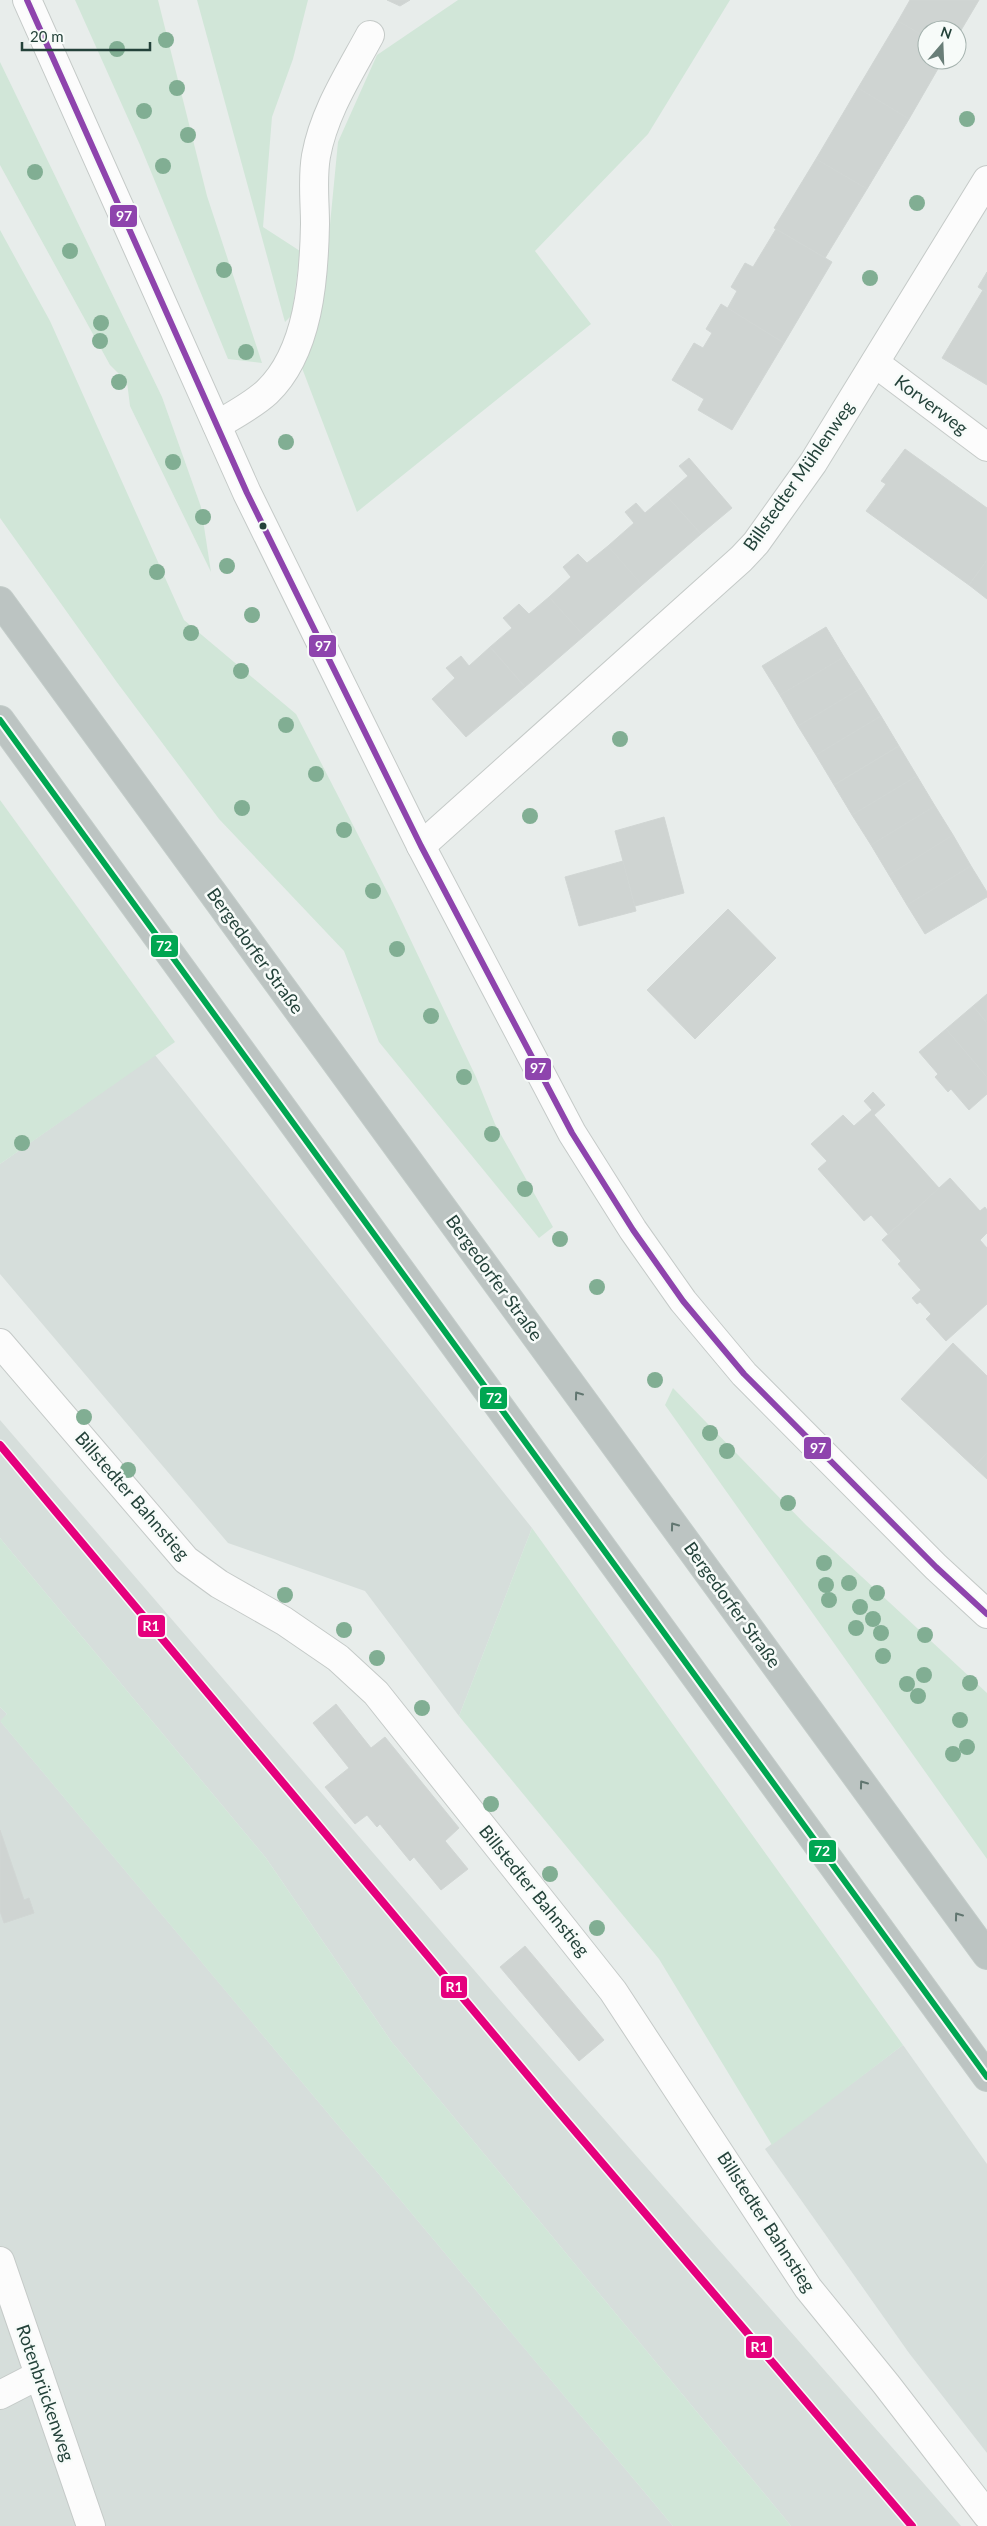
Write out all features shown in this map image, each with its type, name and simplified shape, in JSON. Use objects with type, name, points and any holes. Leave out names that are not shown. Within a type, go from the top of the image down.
[{"type":"highway","name":"Bergedorfer Straße","points":[[0,600],[987,1955]]},
{"type":"highway","points":[[0,720],[987,2077]]},
{"type":"street","points":[[27,0],[247,493],[421,846],[572,1133],[633,1230],[683,1301],[744,1374],[936,1567],[987,1614]]},
{"type":"street","points":[[217,425],[268,391],[284,371],[296,347],[308,310],[314,224],[313,181],[324,121],[370,35]]},
{"type":"street","name":"Billstedter Mühlenweg","points":[[421,846],[741,559],[813,463],[987,180]]},
{"type":"street","name":"Korverweg","points":[[875,363],[987,447]]},
{"type":"street","name":"Billstedter Bahnstieg","points":[[0,1343],[186,1560],[219,1584],[284,1620],[338,1658],[376,1693],[613,1991],[808,2288],[886,2384],[987,2515]]},
{"type":"street","name":"Rotenbrückenweg","points":[[0,2261],[91,2526]]},
{"type":"street","points":[[0,2395],[39,2376]]},
{"type":"shaded area","points":[[155,1055],[532,1528],[459,1716],[365,1591],[228,1543],[0,1274],[0,1164]]},
{"type":"shaded area","points":[[0,1420],[512,2014],[961,2526],[791,2526],[391,2041],[266,1858],[0,1538]]},
{"type":"shaded area","points":[[0,1707],[7,1714],[1,1722],[673,2526],[0,2526]]},
{"type":"shaded area","points":[[903,2045],[987,2164],[987,2453],[909,2353],[765,2149]]},
{"type":"green space","points":[[75,0],[158,0],[207,196],[262,363],[228,359],[140,145]]},
{"type":"green space","points":[[197,0],[308,0],[293,59],[272,117],[263,227],[300,251],[292,315],[285,322]]},
{"type":"green space","points":[[458,0],[730,0],[648,134],[535,251],[591,324],[357,512],[302,368],[316,327],[325,276],[338,142],[377,55]]},
{"type":"green space","points":[[0,62],[162,397],[201,507],[211,572],[130,406],[127,382],[110,365],[0,165]]},
{"type":"green space","points":[[0,230],[50,321],[184,620],[296,714],[393,903],[476,1077],[495,1124],[553,1227],[539,1238],[379,1042],[344,951],[219,819],[116,681],[0,518]]},
{"type":"green space","points":[[0,800],[175,1042],[0,1164]]},
{"type":"green space","points":[[673,1388],[806,1525],[987,1693],[987,1859],[665,1405]]},
{"type":"green space","points":[[532,1528],[903,2045],[772,2145],[659,1959],[459,1716]]},
{"type":"green space","points":[[0,1538],[266,1858],[391,2041],[791,2526],[673,2526],[0,1721],[7,1714],[0,1707]]},
{"type":"building","points":[[387,0],[410,0],[400,6]]},
{"type":"building","points":[[910,0],[979,0],[967,20],[917,20],[917,32],[898,21]]},
{"type":"building","points":[[898,21],[917,32],[917,70],[937,70],[909,119],[858,88]]},
{"type":"building","points":[[858,88],[909,119],[867,189],[816,159]]},
{"type":"building","points":[[816,159],[867,189],[825,258],[774,228]]},
{"type":"building","points":[[776,229],[832,262],[784,343],[727,309],[737,291],[731,287],[745,263],[753,267]]},
{"type":"building","points":[[987,272],[987,293],[978,287]]},
{"type":"building","points":[[983,290],[987,293],[987,385],[942,358]]},
{"type":"building","points":[[721,304],[784,343],[732,430],[698,410],[704,399],[672,380],[694,343],[703,348],[712,333],[706,329]]},
{"type":"building","points":[[905,449],[987,508],[987,560],[969,585],[866,511],[886,484],[881,481]]},
{"type":"building","points":[[689,458],[732,508],[701,534],[666,495],[688,476],[679,466]]},
{"type":"building","points":[[666,495],[701,534],[642,585],[608,546],[634,523],[625,512],[636,503],[645,513]]},
{"type":"building","points":[[608,546],[642,585],[584,636],[549,597],[571,577],[563,567],[578,554],[587,563]]},
{"type":"building","points":[[987,560],[987,599],[969,585]]},
{"type":"building","points":[[549,597],[584,636],[525,687],[490,647],[512,628],[503,618],[519,604],[529,614]]},
{"type":"building","points":[[826,627],[844,657],[780,695],[762,666]]},
{"type":"building","points":[[490,647],[525,687],[466,737],[432,699],[455,678],[446,668],[461,656],[469,666]]},
{"type":"building","points":[[844,657],[863,687],[798,726],[780,695]]},
{"type":"building","points":[[863,687],[881,716],[816,755],[798,726]]},
{"type":"building","points":[[881,716],[899,746],[834,785],[816,755]]},
{"type":"building","points":[[899,746],[917,776],[852,815],[834,785]]},
{"type":"building","points":[[917,776],[935,806],[871,845],[852,815]]},
{"type":"building","points":[[935,806],[953,835],[889,875],[871,845]]},
{"type":"building","points":[[664,817],[684,893],[635,906],[615,831]]},
{"type":"building","points":[[953,835],[971,866],[907,905],[889,875]]},
{"type":"building","points":[[623,861],[636,911],[579,926],[565,877]]},
{"type":"building","points":[[971,866],[987,892],[987,897],[925,934],[907,905]]},
{"type":"building","points":[[728,909],[776,958],[695,1039],[647,990]]},
{"type":"building","points":[[987,994],[987,1023],[973,1006]]},
{"type":"building","points":[[973,1006],[987,1023],[987,1077],[946,1029]]},
{"type":"building","points":[[946,1029],[987,1077],[987,1094],[969,1110],[951,1089],[948,1092],[935,1077],[938,1074],[919,1052]]},
{"type":"building","points":[[873,1092],[885,1105],[874,1115],[939,1188],[888,1234],[871,1215],[864,1221],[818,1169],[827,1161],[811,1144],[843,1115],[854,1126],[872,1110],[864,1101]]},
{"type":"building","points":[[950,1178],[980,1211],[985,1207],[987,1210],[987,1233],[980,1240],[987,1248],[987,1304],[946,1341],[926,1319],[931,1314],[920,1302],[917,1304],[912,1298],[921,1290],[898,1264],[901,1261],[882,1240]]},
{"type":"building","points":[[953,1343],[987,1376],[987,1453],[974,1467],[901,1399]]},
{"type":"building","points":[[987,1453],[987,1479],[974,1467]]},
{"type":"building","points":[[336,1704],[371,1748],[385,1737],[459,1828],[445,1841],[468,1869],[441,1890],[414,1857],[410,1861],[380,1824],[377,1827],[367,1815],[355,1824],[325,1787],[349,1768],[313,1723]]},
{"type":"building","points":[[0,1830],[24,1900],[29,1898],[34,1913],[4,1923],[0,1911]]},
{"type":"building","points":[[525,1946],[604,2040],[579,2061],[500,1967]]},
{"type":"transit line","name":"97","points":[[27,0],[247,493],[421,846],[572,1133],[633,1230],[683,1301],[744,1374],[936,1567],[987,1614]]},
{"type":"transit line","name":"72","points":[[0,720],[987,2077]]},
{"type":"transit line","name":"R1","points":[[0,1445],[551,2103],[912,2526]]}]
